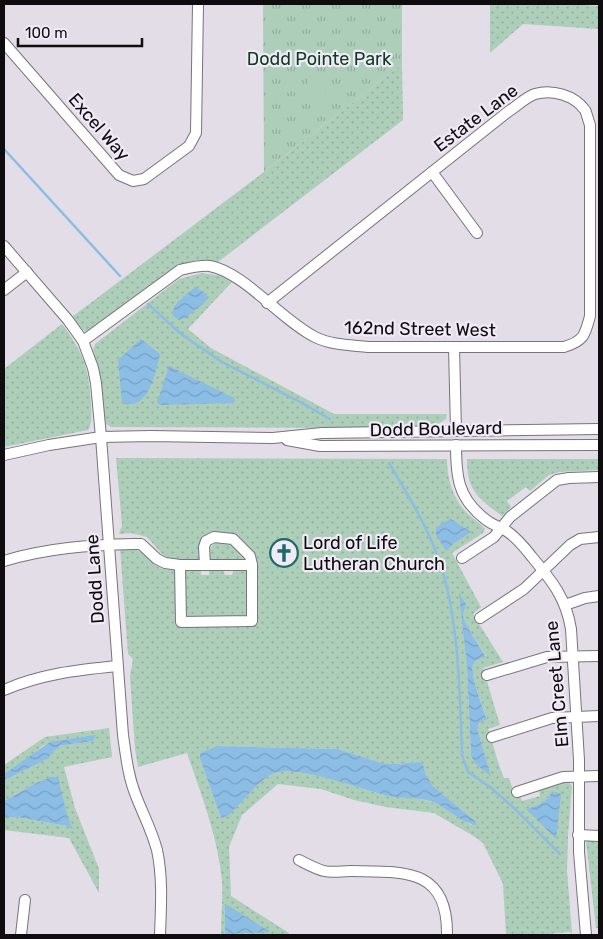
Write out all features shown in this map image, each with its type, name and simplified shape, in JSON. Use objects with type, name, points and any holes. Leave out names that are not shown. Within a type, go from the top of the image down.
[{"type":"street","name":"Excel Way","points":[[4,43],[119,175],[128,180],[138,181],[150,176],[188,146],[196,133],[198,4]]},
{"type":"street","name":"Estate Lane","points":[[267,302],[509,111],[534,94],[546,92],[563,94],[577,102],[586,111],[590,125],[590,316],[586,334],[576,343],[564,347]]},
{"type":"street","points":[[432,172],[477,233]]},
{"type":"street","name":"Dodd Lane","points":[[4,246],[68,320],[83,342],[93,368],[101,437],[117,666],[127,767],[136,796],[148,824],[160,870],[160,935]]},
{"type":"street","name":"162nd Street West","points":[[83,342],[180,270],[208,266],[221,269],[237,278],[301,329],[317,338],[336,344],[368,347],[564,347]]},
{"type":"street","points":[[4,290],[27,272]]},
{"type":"street","points":[[454,347],[456,431]]},
{"type":"street","name":"Dodd Boulevard","points":[[4,455],[49,445],[101,437],[273,438],[322,433],[599,429]]},
{"type":"street","name":"Dodd Boulevard","points":[[273,438],[320,446],[599,445]]},
{"type":"street","name":"Elm Creet Lane","points":[[456,445],[458,479],[463,494],[472,508],[486,520],[520,542],[554,583],[565,605],[571,630],[573,656],[580,776],[578,836],[586,935]]},
{"type":"street","points":[[462,558],[494,537],[510,517],[557,480],[599,478]]},
{"type":"street","points":[[180,565],[181,622],[252,621],[252,565],[250,556],[233,539],[214,537],[206,541],[204,547],[205,565]]},
{"type":"street","points":[[480,618],[524,589],[570,545],[580,539],[599,537]]},
{"type":"street","points":[[4,561],[28,554],[71,547],[142,544],[157,559],[165,563],[180,565],[252,565]]},
{"type":"street","points":[[565,605],[585,598],[599,596]]},
{"type":"street","points":[[487,675],[547,657],[599,656]]},
{"type":"street","points":[[4,690],[33,678],[50,674],[117,666]]},
{"type":"street","points":[[492,737],[552,718],[599,716]]},
{"type":"street","points":[[517,792],[563,777],[599,776]]},
{"type":"street","points":[[578,836],[599,836]]},
{"type":"street","points":[[299,860],[325,871],[397,872],[415,875],[429,883],[439,896],[445,909],[447,935]]},
{"type":"street","points":[[21,935],[25,900]]},
{"type":"green space","name":"Dodd Pointe Park","points":[[263,4],[402,4],[402,64],[264,172]]},
{"type":"green space","points":[[490,4],[599,6],[599,29],[523,24],[490,53]]},
{"type":"green space","points":[[402,64],[403,120],[218,262],[194,261],[178,266],[88,332],[83,330],[72,317],[264,172]]},
{"type":"green space","points":[[307,79],[325,79],[325,97],[307,97]]},
{"type":"green space","points":[[202,273],[223,276],[232,282],[188,329],[211,348],[334,414],[447,414],[446,419],[435,426],[378,428],[111,427],[106,424],[101,379],[93,350],[95,344],[179,279]]},
{"type":"green space","points":[[62,324],[84,361],[89,380],[90,427],[88,430],[4,447],[4,369]]},
{"type":"green space","points":[[116,458],[447,459],[448,474],[458,501],[467,513],[485,529],[483,533],[452,553],[481,607],[473,614],[503,662],[483,668],[500,725],[488,729],[504,778],[509,778],[515,796],[520,795],[522,801],[540,796],[539,789],[568,781],[572,786],[567,871],[572,933],[506,934],[503,884],[483,843],[434,813],[386,807],[354,800],[321,789],[278,784],[242,815],[229,847],[231,896],[289,933],[288,935],[221,935],[222,881],[217,848],[187,753],[138,767],[130,677],[133,659],[128,654],[120,548],[137,550],[158,567],[164,569],[199,570],[201,575],[209,575],[209,571],[223,570],[225,575],[232,575],[234,570],[249,571],[249,575],[257,574],[257,559],[255,554],[237,535],[213,534],[199,559],[173,560],[163,555],[147,537],[131,533],[119,534],[122,525]],"holes":[[[460,595],[466,604],[463,616],[468,628],[486,656],[476,661],[473,665],[473,676],[487,718],[479,723],[477,728],[490,776],[471,755],[467,668]],[[217,746],[338,749],[382,763],[419,762],[423,764],[426,775],[433,786],[475,821],[471,825],[447,809],[427,800],[386,795],[327,778],[296,772],[281,772],[268,775],[221,818],[200,759],[200,753]],[[555,792],[556,839],[527,809],[543,802],[550,794]]]},
{"type":"green space","points":[[467,459],[599,459],[599,470],[559,472],[549,475],[530,491],[526,487],[507,501],[511,507],[502,516],[486,504],[476,493],[469,479]]},
{"type":"green space","points":[[218,542],[232,543],[245,557],[242,560],[210,560],[210,549]]},
{"type":"green space","points":[[109,728],[112,757],[64,767],[75,808],[99,869],[99,893],[69,838],[4,830],[4,818],[17,817],[67,826],[72,829],[65,811],[60,785],[43,781],[36,783],[4,801],[4,779],[46,759],[59,746],[93,741],[44,745],[26,760],[4,774],[4,765],[45,737]]},
{"type":"green space","points":[[599,840],[599,928],[596,928],[586,841]]},
{"type":"water","points":[[195,287],[207,294],[207,300],[186,318],[179,320],[173,316],[174,307]]},
{"type":"water","points":[[141,339],[160,354],[156,371],[149,389],[139,402],[131,404],[122,403],[118,360]]},
{"type":"water","points":[[169,366],[234,398],[235,401],[233,403],[161,405],[157,403]]},
{"type":"water","points":[[451,519],[471,532],[446,551],[437,536],[436,529]]},
{"type":"water","points":[[459,593],[466,604],[463,616],[468,628],[486,657],[480,658],[473,665],[473,676],[487,719],[479,723],[477,728],[491,777],[474,762],[471,755],[467,668]]},
{"type":"water","points":[[96,735],[93,741],[59,746],[47,759],[4,779],[4,774],[50,742]]},
{"type":"water","points":[[217,746],[338,749],[382,763],[419,762],[423,764],[426,775],[433,786],[475,821],[477,825],[466,822],[430,801],[391,796],[310,774],[294,772],[281,772],[270,775],[255,787],[229,815],[221,818],[200,759],[200,753]]},
{"type":"water","points":[[51,777],[58,777],[73,830],[67,826],[17,817],[4,818],[4,801]]},
{"type":"water","points":[[555,792],[561,794],[556,839],[526,809],[540,804],[550,794]]},
{"type":"water","points":[[225,904],[269,931],[269,932],[226,934]]},
{"type":"waterway","points":[[4,149],[120,276]]},
{"type":"waterway","points":[[148,304],[181,334],[222,362],[330,419]]},
{"type":"waterway","points":[[389,463],[427,530],[443,573],[456,639],[462,755],[468,772],[490,787],[514,808],[560,854]]},
{"type":"place","name":"Lord of Life Lutheran Church","points":[[284,553]]}]
